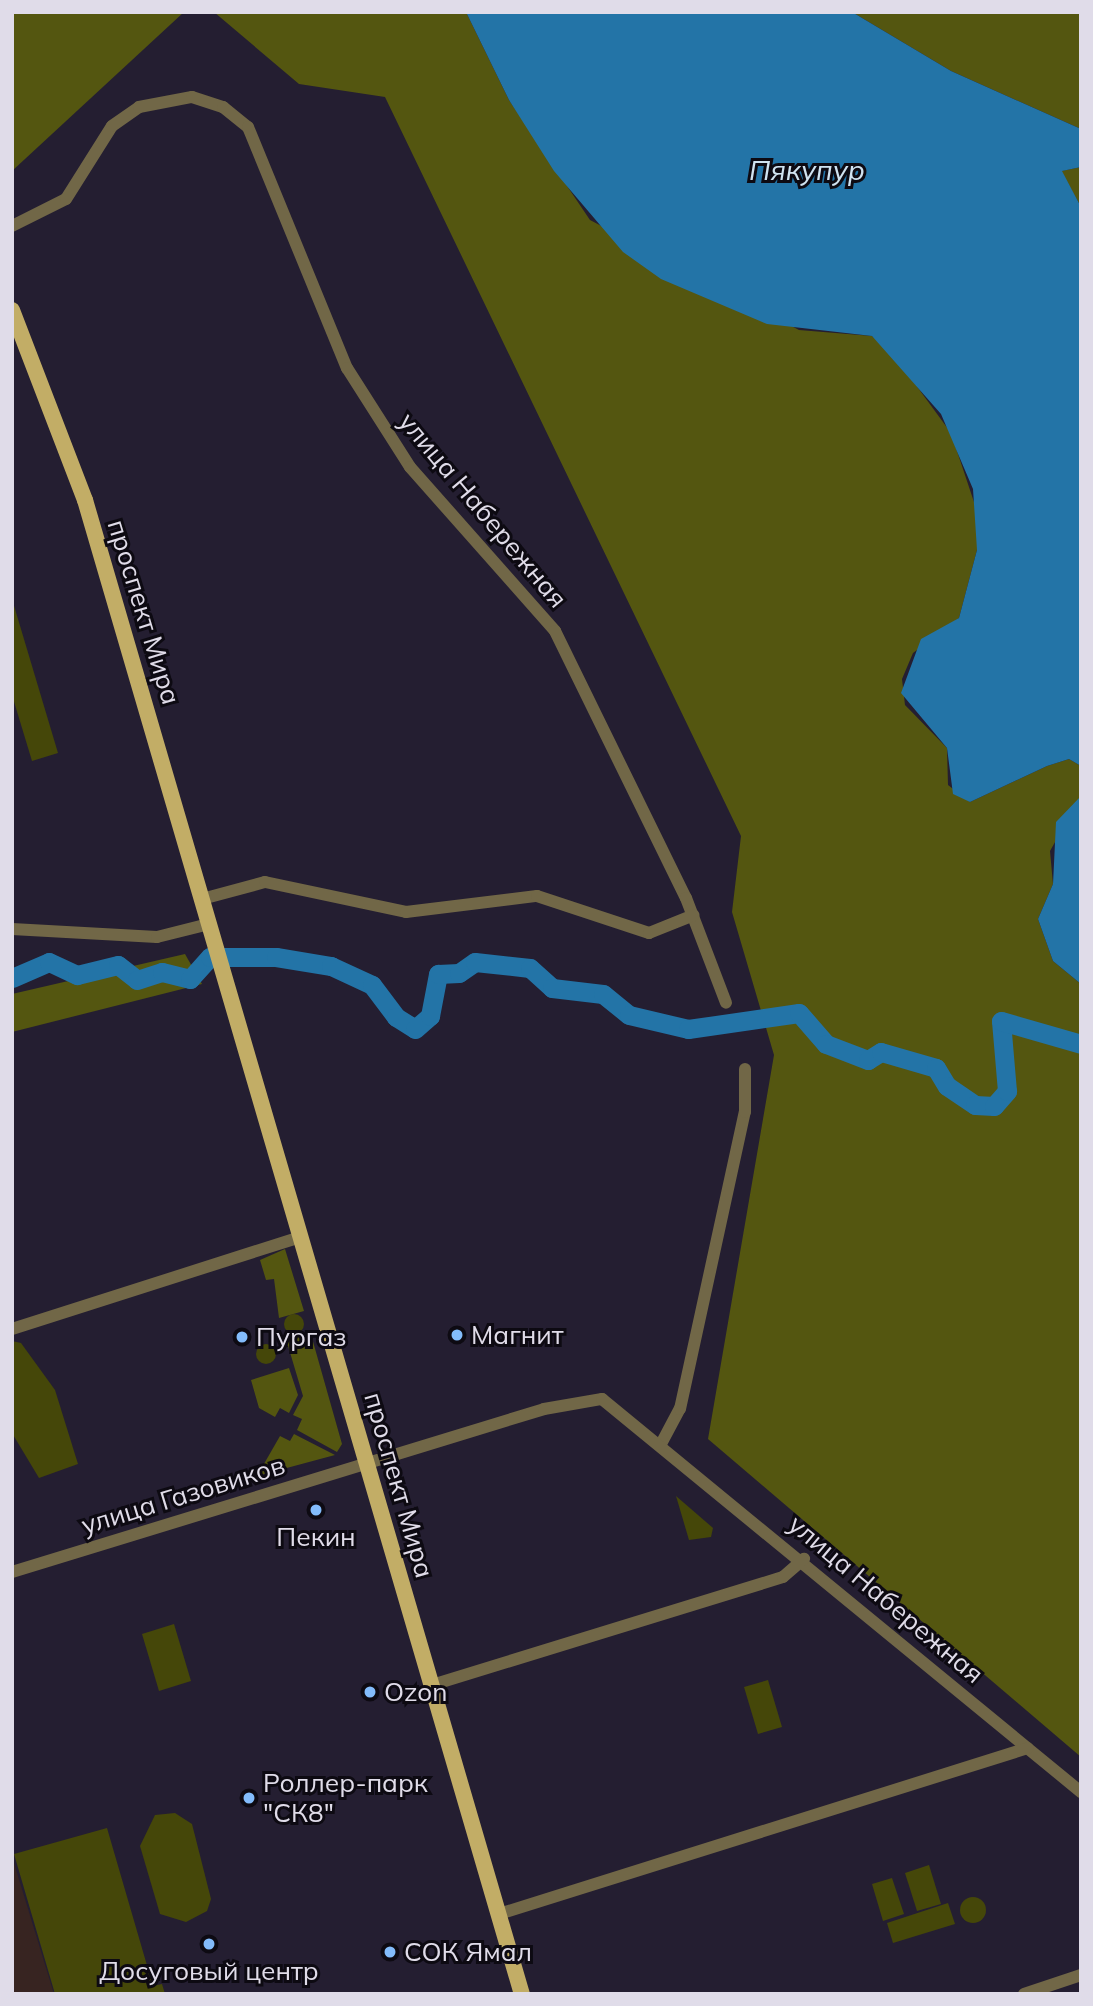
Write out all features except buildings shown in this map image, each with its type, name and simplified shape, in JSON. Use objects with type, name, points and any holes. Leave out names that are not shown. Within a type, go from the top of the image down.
[{"type":"main road","name":"проспект Мира","points":[[12,310],[85,500],[522,1994]]},
{"type":"street","name":"улица Набережная","points":[[12,226],[66,200],[112,126],[139,107],[192,97],[223,107],[248,127],[266,159],[328,332],[362,397],[426,487],[555,631],[694,915],[726,1003]]},
{"type":"street","points":[[202,899],[265,882],[406,912],[526,895],[642,933],[694,915]]},
{"type":"street","points":[[12,929],[157,937],[211,929]]},
{"type":"street","points":[[661,1444],[680,1409],[745,1112],[745,1069]]},
{"type":"street","points":[[12,1329],[300,1237]]},
{"type":"street","name":"улица Набережная","points":[[367,1462],[592,1397],[613,1404],[804,1559],[1081,1792]]},
{"type":"street","name":"улица Газовиков","points":[[12,1572],[367,1462]]},
{"type":"street","points":[[432,1685],[783,1577],[804,1559]]},
{"type":"street","points":[[499,1914],[1028,1748]]},
{"type":"street","points":[[1024,1994],[1081,1975]]},
{"type":"shaded area","points":[[12,12],[184,12],[12,171]]},
{"type":"shaded area","points":[[214,12],[466,12],[509,100],[590,220],[799,330],[872,336],[891,351],[951,433],[978,514],[977,550],[959,618],[913,653],[902,679],[905,705],[947,748],[948,785],[970,802],[1047,766],[1069,759],[1081,766],[1081,796],[1050,851],[1053,884],[1038,919],[1053,961],[1081,984],[1081,1757],[708,1439],[774,1055],[732,912],[741,836],[385,97],[299,84]]},
{"type":"shaded area","points":[[852,12],[1081,12],[1081,129],[951,71]]},
{"type":"shaded area","points":[[1081,167],[1081,207],[1061,171]]},
{"type":"shaded area","points":[[12,599],[58,753],[32,761],[12,695]]},
{"type":"shaded area","points":[[185,954],[202,984],[12,1032],[12,994]]},
{"type":"shaded area","points":[[285,1249],[304,1311],[279,1318],[274,1279],[266,1280],[260,1260]]},
{"type":"shaded area","points":[[294,1314],[301,1317],[304,1324],[301,1331],[294,1334],[287,1331],[284,1324],[287,1317]]},
{"type":"shaded area","points":[[310,1331],[342,1444],[337,1452],[297,1430],[302,1419],[293,1415],[303,1396],[286,1339]]},
{"type":"shaded area","points":[[12,1341],[21,1343],[55,1390],[78,1464],[39,1478],[12,1433]]},
{"type":"shaded area","points":[[266,1344],[273,1347],[276,1354],[273,1361],[266,1364],[259,1361],[256,1354],[259,1347]]},
{"type":"shaded area","points":[[289,1368],[298,1395],[289,1413],[280,1408],[275,1417],[259,1408],[251,1380]]},
{"type":"shaded area","points":[[294,1434],[335,1455],[257,1476],[280,1436],[290,1441]]},
{"type":"shaded area","points":[[676,1496],[713,1528],[711,1537],[689,1540]]},
{"type":"shaded area","points":[[174,1624],[191,1681],[159,1691],[142,1634]]},
{"type":"shaded area","points":[[768,1680],[782,1727],[758,1734],[744,1687]]},
{"type":"shaded area","points":[[175,1813],[192,1824],[211,1899],[207,1911],[186,1922],[160,1914],[140,1846],[155,1815]]},
{"type":"shaded area","points":[[107,1828],[153,1986],[162,1984],[165,1994],[55,1994],[14,1854]]},
{"type":"shaded area","points":[[14,1863],[54,1994],[12,1994]]},
{"type":"shaded area","points":[[929,1865],[941,1904],[917,1911],[905,1873]]},
{"type":"shaded area","points":[[892,1878],[904,1914],[883,1921],[872,1884]]},
{"type":"shaded area","points":[[973,1897],[982,1901],[986,1910],[982,1919],[973,1923],[964,1919],[960,1910],[964,1901]]},
{"type":"shaded area","points":[[948,1903],[955,1924],[893,1943],[887,1923]]},
{"type":"water","name":"Пякупур","points":[[466,12],[852,12],[951,71],[1081,129],[1081,167],[1062,171],[1081,207],[1081,766],[1069,759],[1047,766],[970,802],[953,794],[947,748],[901,693],[921,639],[959,618],[977,550],[973,489],[941,414],[872,336],[767,324],[661,279],[623,252],[554,171],[509,100]]},
{"type":"water","points":[[1081,796],[1081,984],[1053,961],[1038,919],[1053,884],[1056,822]]},
{"type":"waterway","points":[[12,978],[49,962],[77,975],[118,965],[137,980],[162,972],[190,979],[210,957],[276,957],[331,966],[372,985],[396,1017],[415,1029],[430,1016],[438,974],[459,973],[475,962],[530,968],[552,988],[603,994],[629,1015],[688,1029],[799,1013],[826,1044],[868,1060],[881,1052],[936,1068],[947,1086],[975,1105],[994,1106],[1007,1091],[1001,1021],[1081,1044]]},
{"type":"place","name":"Магнит","points":[[457,1335]]},
{"type":"place","name":"Пургаз","points":[[242,1337]]},
{"type":"place","name":"Пекин","points":[[316,1510]]},
{"type":"place","name":"Ozon","points":[[370,1692]]},
{"type":"place","name":"Роллер-парк \"СК8\"","points":[[249,1798]]},
{"type":"place","name":"Досуговый центр","points":[[209,1944]]},
{"type":"place","name":"СОК Ямал","points":[[390,1952]]}]
